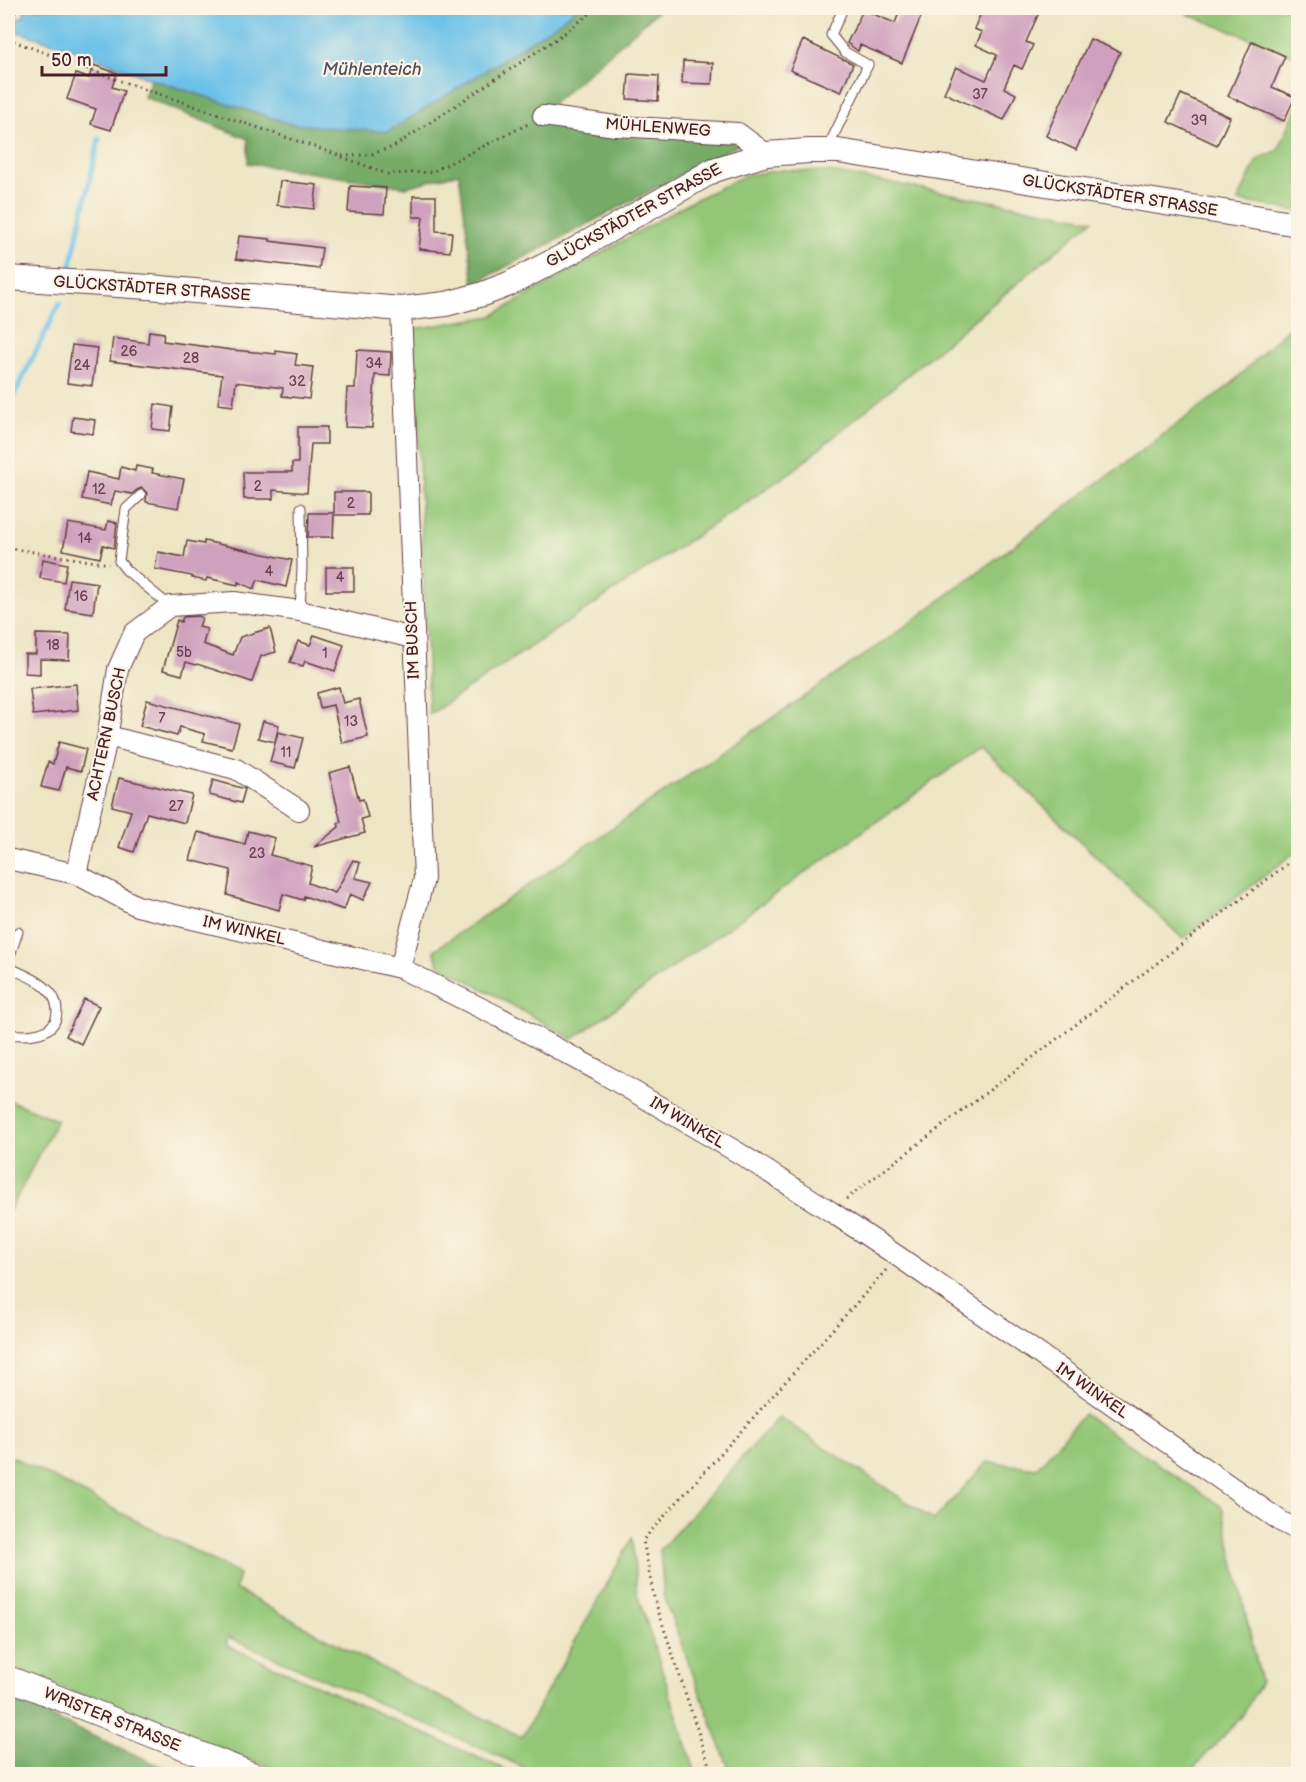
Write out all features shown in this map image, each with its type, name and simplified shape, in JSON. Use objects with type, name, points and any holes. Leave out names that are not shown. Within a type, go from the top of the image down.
[{"type":"street","name":"MÜHLENWEG","points":[[543,117],[616,126],[738,133],[766,154]]},
{"type":"street","name":"GLÜCKSTÄDTER STRASSE","points":[[8,278],[148,287],[401,309],[446,304],[509,284],[571,252],[714,170],[766,154],[826,151],[838,151],[1299,224]]},
{"type":"street","name":"IM BUSCH","points":[[400,968],[424,879],[401,309]]},
{"type":"street","points":[[170,606],[234,603],[300,611],[413,638]]},
{"type":"street","name":"ACHTERN BUSCH","points":[[76,874],[108,736],[118,669],[134,633],[170,606]]},
{"type":"street","points":[[108,736],[236,769],[299,810]]},
{"type":"street","name":"IM WINKEL","points":[[8,859],[76,874],[138,906],[400,968],[499,1017],[597,1070],[737,1152],[830,1211],[1273,1515],[1299,1530]]},
{"type":"street","name":"WRISTER STRASSE","points":[[8,1678],[251,1774]]},
{"type":"lane","points":[[826,151],[868,65],[845,52],[831,34],[840,13]]},
{"type":"lane","points":[[141,495],[126,509],[119,561],[126,570],[170,606]]},
{"type":"lane","points":[[300,611],[301,508]]},
{"type":"lane","points":[[8,962],[18,932]]},
{"type":"lane","points":[[8,968],[45,986],[56,1000],[57,1011],[56,1022],[46,1031],[36,1035],[8,1034]]},
{"type":"path","points":[[8,33],[10,33],[8,20],[18,8]]},
{"type":"path","points":[[340,156],[369,155],[393,147],[562,35],[597,8]]},
{"type":"path","points":[[8,39],[112,78],[388,174],[432,172],[543,117]]},
{"type":"path","points":[[8,548],[119,565]]},
{"type":"path","points":[[830,1211],[1299,856]]},
{"type":"path","points":[[712,1774],[654,1598],[643,1540],[899,1257]]},
{"type":"green space","points":[[577,8],[661,8],[546,110],[743,142],[474,284],[459,173],[406,187],[248,163],[248,139],[144,97],[151,79],[291,124],[560,21]]},
{"type":"green space","points":[[1190,8],[1298,8],[1298,57],[1187,14]]},
{"type":"green space","points":[[1298,105],[1298,211],[1238,201],[1257,160],[1278,150]]},
{"type":"green space","points":[[783,170],[831,172],[1093,220],[794,470],[429,715],[414,329],[492,316],[688,203],[746,175]]},
{"type":"green space","points":[[1298,318],[1298,850],[1183,939],[981,747],[573,1039],[438,964],[434,950],[892,636],[1230,385]]},
{"type":"green space","points":[[8,1100],[57,1120],[8,1214]]},
{"type":"green space","points":[[1084,1414],[1222,1507],[1261,1682],[1242,1716],[1188,1774],[731,1774],[664,1598],[660,1550],[779,1417],[934,1520],[987,1462],[1037,1468]]},
{"type":"green space","points":[[13,1457],[239,1574],[235,1589],[399,1677],[522,1737],[632,1538],[637,1593],[696,1774],[539,1774],[228,1637],[226,1645],[515,1774],[288,1774],[153,1725],[8,1665],[8,1461]]},
{"type":"green space","points":[[8,1698],[176,1773],[8,1774]]},
{"type":"water","name":"Mühlenteich","points":[[25,8],[577,8],[512,54],[388,132],[291,124],[151,79],[70,48],[15,31],[13,19],[24,17]]},
{"type":"building","points":[[901,8],[914,8],[923,12],[902,63],[860,45],[858,51],[847,43],[863,10],[895,23]]},
{"type":"building","points":[[983,8],[1041,8],[1026,42],[1033,45],[1022,69],[1014,65],[1004,88],[1016,94],[1004,120],[944,93],[956,67],[986,80],[997,55],[976,45],[982,32],[974,29]]},
{"type":"building","points":[[1090,39],[1120,52],[1076,150],[1046,136]]},
{"type":"building","points":[[803,40],[853,64],[841,92],[790,70]]},
{"type":"building","points":[[1252,41],[1285,56],[1272,87],[1295,97],[1284,121],[1228,96]]},
{"type":"building","points":[[683,61],[713,63],[712,84],[682,83]]},
{"type":"building","points":[[93,65],[117,73],[112,87],[124,91],[111,130],[91,124],[96,109],[67,99],[76,74],[89,78]]},
{"type":"building","points":[[629,74],[659,76],[658,101],[627,99]]},
{"type":"building","points":[[1181,94],[1230,117],[1217,145],[1168,122]]},
{"type":"building","points":[[280,181],[317,185],[314,209],[277,205]]},
{"type":"building","points":[[350,186],[386,188],[384,214],[348,212]]},
{"type":"building","points":[[413,196],[436,196],[436,231],[452,232],[450,252],[419,249],[423,217],[413,217]]},
{"type":"building","points":[[239,236],[322,248],[319,269],[236,259]]},
{"type":"building","points":[[149,331],[164,333],[163,341],[232,350],[297,354],[295,365],[313,367],[309,399],[282,396],[283,388],[236,382],[233,406],[218,404],[222,375],[110,361],[113,338],[148,343]]},
{"type":"building","points":[[72,345],[97,348],[92,386],[67,383]]},
{"type":"building","points":[[357,350],[391,352],[390,376],[375,375],[372,428],[345,427],[347,388],[355,388]]},
{"type":"building","points":[[155,404],[173,407],[170,431],[152,429]]},
{"type":"building","points":[[73,417],[95,420],[93,434],[71,431]]},
{"type":"building","points":[[298,427],[327,427],[327,444],[311,444],[307,493],[273,490],[273,499],[244,499],[243,472],[292,472],[292,463],[298,463]]},
{"type":"building","points":[[136,466],[153,469],[152,473],[184,479],[178,508],[146,502],[147,493],[142,488],[132,494],[115,491],[111,505],[82,499],[87,472],[119,479],[121,467],[135,471]]},
{"type":"building","points":[[334,492],[368,492],[368,515],[334,515],[333,537],[308,537],[309,513],[334,513]]},
{"type":"building","points":[[108,521],[117,523],[114,548],[103,545],[100,558],[63,550],[68,523],[106,530]]},
{"type":"building","points":[[187,541],[204,544],[204,541],[292,560],[286,587],[258,580],[254,589],[238,582],[238,585],[207,578],[206,581],[155,569],[158,552],[184,557]]},
{"type":"building","points":[[43,559],[67,564],[64,582],[40,578]]},
{"type":"building","points":[[326,567],[354,567],[354,591],[326,591]]},
{"type":"building","points":[[69,579],[97,583],[93,613],[65,609]]},
{"type":"building","points":[[183,617],[202,618],[199,627],[207,629],[203,644],[233,655],[240,637],[270,628],[276,652],[261,656],[252,682],[186,662],[182,675],[163,670],[177,620],[181,622]]},
{"type":"building","points":[[36,634],[70,635],[69,660],[40,659],[40,674],[25,673],[25,654],[36,654]]},
{"type":"building","points":[[314,635],[344,645],[335,671],[305,661],[303,666],[290,662],[298,641],[310,645]]},
{"type":"building","points":[[76,684],[78,710],[33,715],[30,689]]},
{"type":"building","points":[[339,687],[343,703],[359,699],[368,737],[342,743],[333,705],[320,708],[317,693]]},
{"type":"building","points":[[147,700],[239,724],[232,748],[203,741],[205,734],[180,727],[177,736],[140,726]]},
{"type":"building","points":[[263,721],[279,725],[275,742],[258,738]]},
{"type":"building","points":[[278,732],[303,738],[295,768],[270,762]]},
{"type":"building","points":[[59,742],[86,749],[81,771],[66,767],[59,791],[41,787],[48,762],[53,764]]},
{"type":"building","points":[[350,767],[359,800],[363,799],[368,817],[361,819],[365,833],[314,847],[339,827],[338,823],[341,822],[329,773]]},
{"type":"building","points":[[119,778],[192,795],[185,823],[147,813],[134,852],[119,847],[131,811],[112,806]]},
{"type":"building","points":[[213,780],[245,789],[241,803],[209,795]]},
{"type":"building","points":[[248,831],[275,838],[270,855],[312,866],[308,883],[335,893],[353,860],[360,863],[355,878],[372,882],[363,900],[350,894],[344,910],[304,896],[303,900],[283,894],[279,910],[227,895],[231,870],[190,860],[198,832],[245,844]]},
{"type":"building","points":[[84,999],[99,1006],[81,1044],[66,1036]]},
{"type":"waterway","points":[[70,269],[99,139]]},
{"type":"waterway","points":[[8,407],[60,303]]}]
